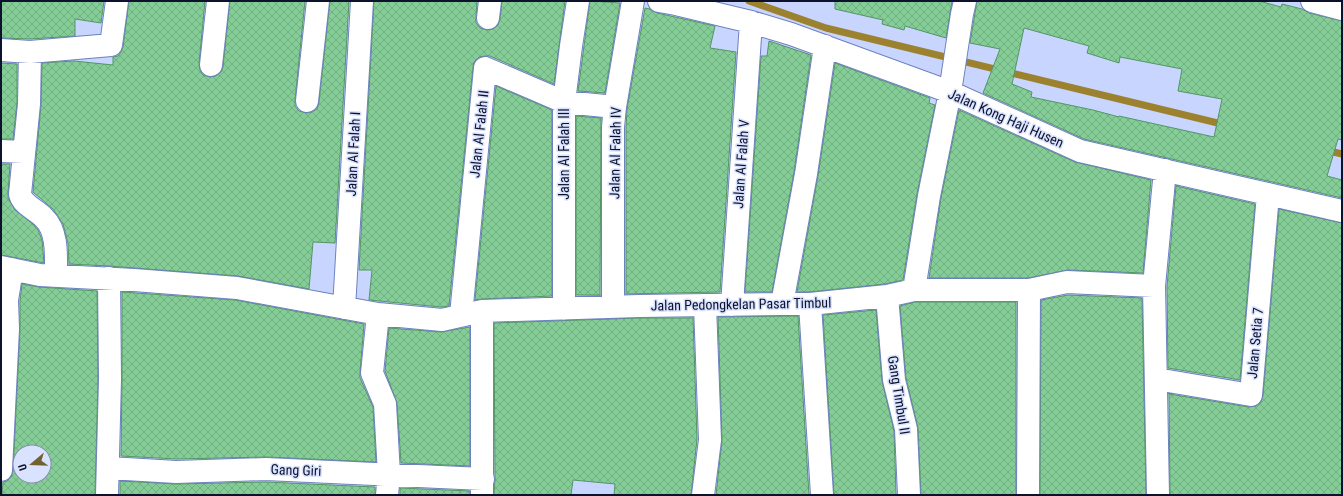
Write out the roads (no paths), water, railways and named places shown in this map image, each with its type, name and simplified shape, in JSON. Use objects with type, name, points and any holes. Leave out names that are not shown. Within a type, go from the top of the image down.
[{"type":"street","points":[[1,50],[30,52],[110,45],[117,1]]},
{"type":"street","points":[[211,65],[218,1]]},
{"type":"street","points":[[307,102],[318,1]]},
{"type":"street","name":"Jalan Al Falah I","points":[[344,308],[362,1]]},
{"type":"street","name":"Jalan Al Falah III","points":[[564,309],[564,102],[578,1]]},
{"type":"street","name":"Jalan Al Falah IV","points":[[613,307],[613,127],[633,1]]},
{"type":"street","points":[[1312,1],[1342,9]]},
{"type":"street","name":"Jalan Kong Haji Husen","points":[[668,2],[751,22],[791,34],[950,89],[1080,151],[1342,211]]},
{"type":"street","points":[[914,290],[929,196],[964,7]]},
{"type":"street","name":"Jalan Al Falah V","points":[[732,305],[751,22]]},
{"type":"street","points":[[782,304],[806,174],[825,46]]},
{"type":"street","points":[[30,52],[29,104],[21,197],[27,206],[45,218],[53,234],[56,248],[56,275]]},
{"type":"street","name":"Jalan Al Falah II","points":[[461,315],[486,68],[564,102],[615,107]]},
{"type":"street","points":[[1,151],[24,152]]},
{"type":"street","points":[[1158,495],[1154,286],[1165,170]]},
{"type":"street","name":"Jalan Setia 7","points":[[1156,379],[1251,395],[1268,194]]},
{"type":"street","points":[[1,470],[8,329],[6,268],[40,275],[109,278],[237,288],[378,314],[442,320],[482,311],[483,487]]},
{"type":"street","points":[[108,495],[110,379],[109,278]]},
{"type":"street","name":"Jalan Pedongkelan Pasar Timbul","points":[[482,311],[705,305],[810,304],[887,296],[914,290],[1029,290],[1067,282],[1154,286]]},
{"type":"street","points":[[1028,495],[1029,290]]},
{"type":"street","name":"Gang Timbul II","points":[[887,296],[894,380],[906,429],[909,495]]},
{"type":"street","points":[[810,304],[822,495]]},
{"type":"street","points":[[703,495],[710,440],[705,305]]},
{"type":"street","points":[[378,314],[372,373],[385,404],[388,485]]},
{"type":"street","name":"Gang Giri","points":[[109,468],[176,472],[266,469],[388,485],[483,487]]},
{"type":"waterway","points":[[749,1],[826,28],[1226,125]]},
{"type":"waterway","points":[[1325,150],[1342,154]]}]
